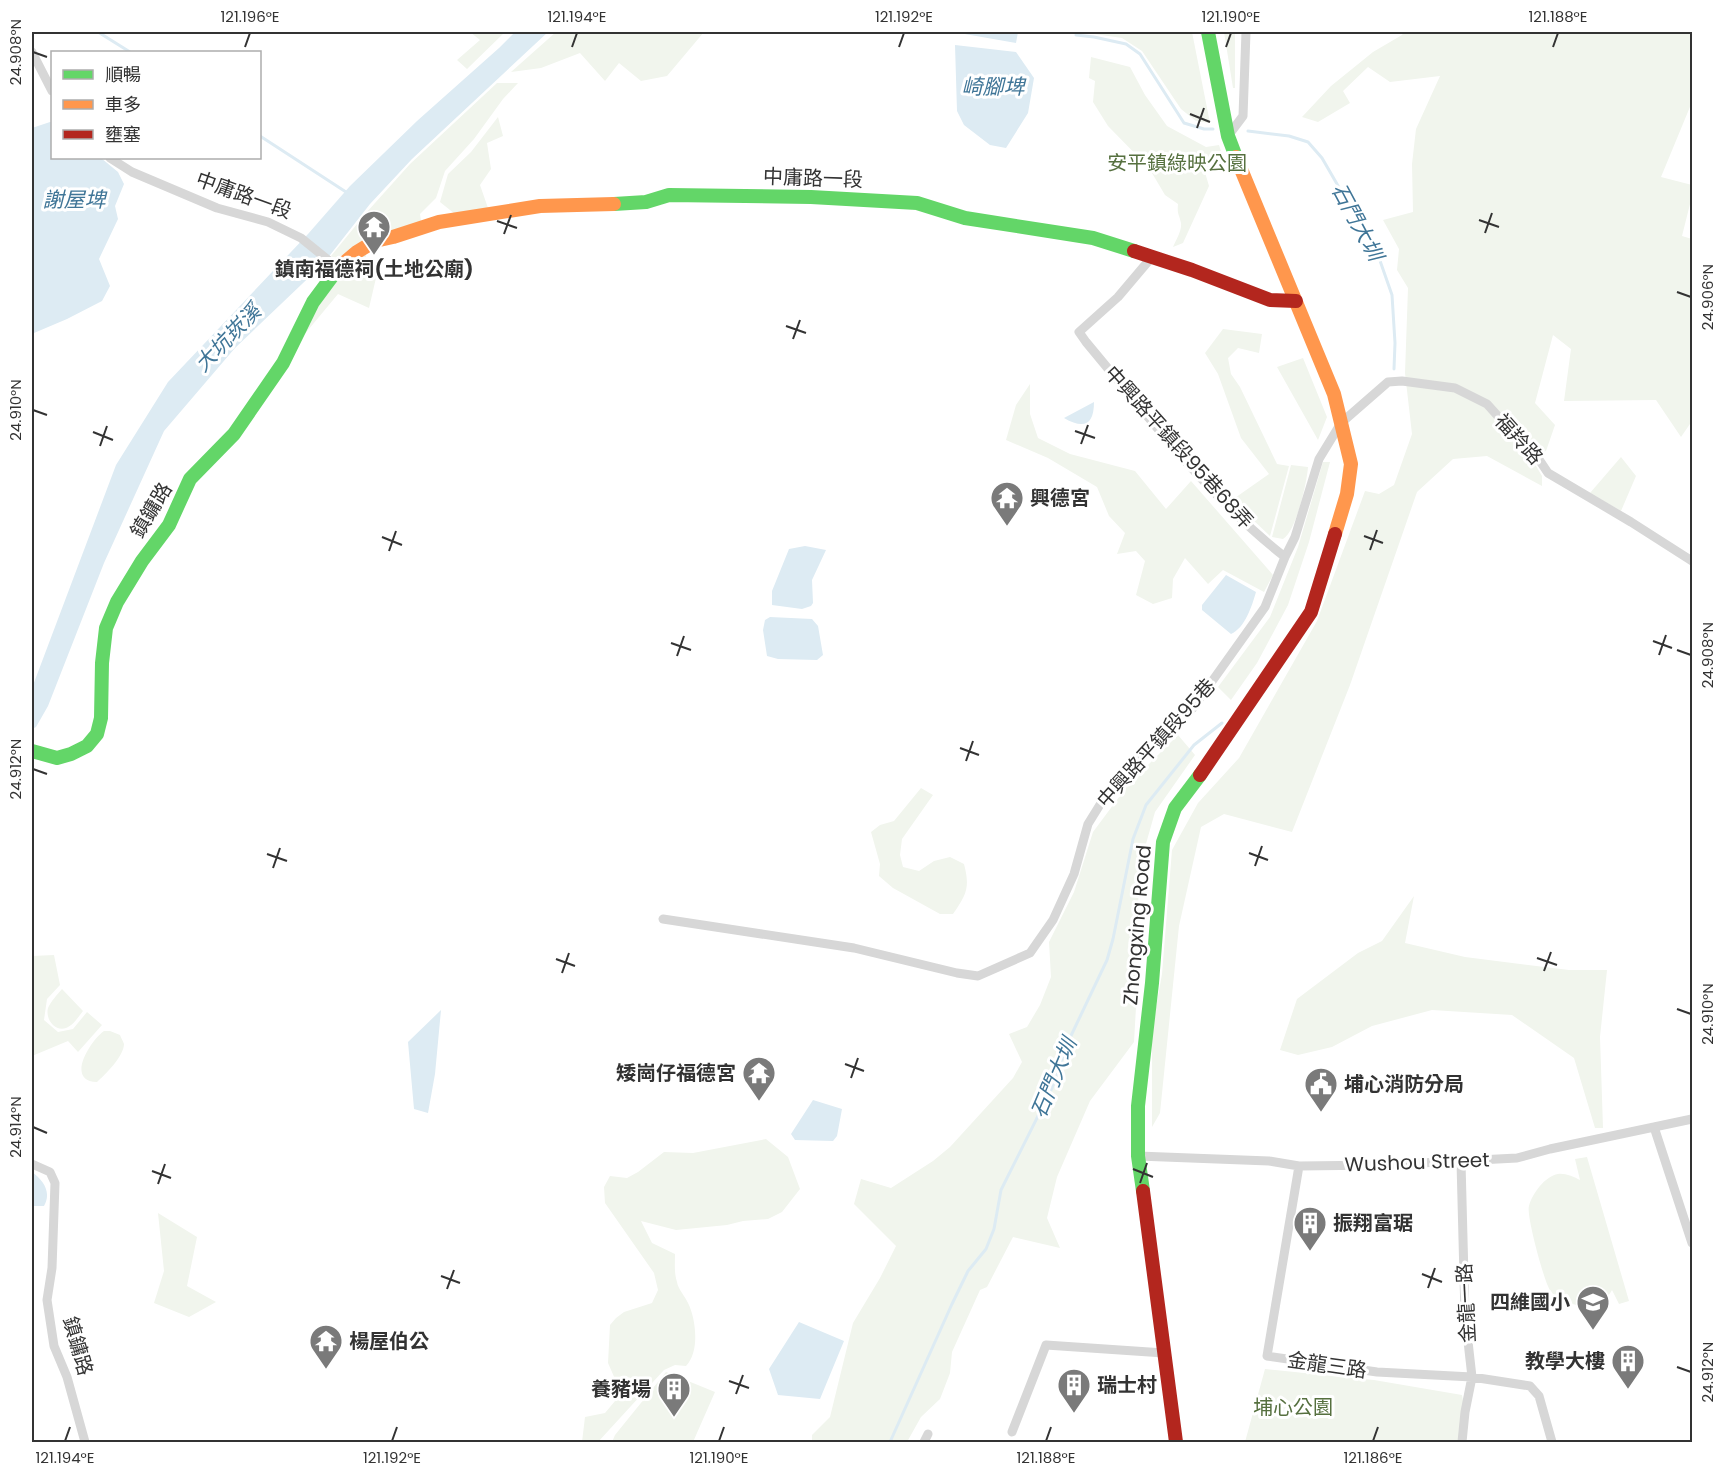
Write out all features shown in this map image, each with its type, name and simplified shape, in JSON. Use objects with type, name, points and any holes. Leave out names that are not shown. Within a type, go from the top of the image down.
[{"type":"street","name":"Zhongxing Road","points":[[1176,1443],[1156,1278],[1138,1156],[1138,1106],[1152,983],[1163,842],[1175,808],[1213,757],[1311,612],[1347,494],[1351,464],[1334,394],[1228,136],[1208,32]]},
{"type":"street","points":[[1228,136],[1243,116],[1246,32]]},
{"type":"street","points":[[32,52],[51,89]]},
{"type":"street","name":"中庸路一段","points":[[112,159],[132,172],[217,208],[268,222],[301,238],[335,264],[375,241],[414,229],[439,222],[540,206],[646,202],[669,195],[699,194],[811,197],[917,203],[964,218],[1094,238],[1192,270],[1270,300],[1296,301]]},
{"type":"street","name":"中興路平鎮段95巷68弄","points":[[1151,258],[1118,297],[1079,332],[1208,486],[1259,537],[1285,557]]},
{"type":"street","name":"鎮鏞路","points":[[32,751],[57,758],[87,746],[97,734],[106,628],[117,602],[142,561],[169,525],[190,479],[234,434],[283,363],[312,302],[335,264]]},
{"type":"street","name":"福羚路","points":[[1341,423],[1388,382],[1402,381],[1455,388],[1487,404],[1534,452],[1548,473],[1692,561]]},
{"type":"street","name":"中興路平鎮段95巷","points":[[663,919],[854,948],[957,973],[978,975],[1030,953],[1053,920],[1074,874],[1088,824],[1106,795],[1193,708],[1265,608],[1295,537],[1318,459],[1341,423]]},
{"type":"street","name":"Wushou Street","points":[[1138,1156],[1269,1161],[1299,1166],[1382,1166],[1461,1162],[1516,1158],[1692,1119]]},
{"type":"street","points":[[1654,1127],[1692,1243]]},
{"type":"street","name":"金龍一路","points":[[1461,1162],[1465,1315],[1472,1377],[1462,1443]]},
{"type":"street","name":"鎮鏞路","points":[[32,1164],[50,1172],[55,1183],[52,1268],[47,1300],[54,1346],[67,1377],[85,1443]]},
{"type":"street","name":"金龍三路","points":[[1299,1166],[1267,1356],[1377,1372],[1472,1377]]},
{"type":"street","points":[[1012,1432],[1046,1345],[1164,1353]]},
{"type":"street","points":[[1472,1377],[1530,1386],[1539,1396],[1551,1443]]},
{"type":"green space","points":[[470,32],[505,32],[467,69],[457,60],[480,40]]},
{"type":"green space","points":[[556,32],[704,32],[667,76],[641,81],[619,63],[605,81],[580,53],[541,68],[511,72]]},
{"type":"green space","points":[[1081,32],[1192,32],[1210,123],[1196,121],[1181,109],[1142,51],[1122,38]]},
{"type":"green space","points":[[1224,32],[1235,32],[1235,88],[1233,88]]},
{"type":"green space","points":[[1404,32],[1692,32],[1692,102],[1661,177],[1692,185],[1692,196],[1682,236],[1692,239],[1692,421],[1681,437],[1656,400],[1564,401],[1571,349],[1553,335],[1535,403],[1555,425],[1546,451],[1530,456],[1542,476],[1542,486],[1487,456],[1453,459],[1417,492],[1350,685],[1292,832],[1224,814],[1201,827],[1179,926],[1160,1113],[1152,1127],[1152,1030],[1162,974],[1172,850],[1198,803],[1239,758],[1317,621],[1365,491],[1379,494],[1394,485],[1412,434],[1405,373],[1408,288],[1397,270],[1399,249],[1383,220],[1413,212],[1412,164],[1416,129],[1440,76],[1390,82],[1368,67],[1343,91],[1350,103],[1318,122],[1302,117],[1331,86],[1373,52]]},
{"type":"green space","name":"安平鎮綠映公園","points":[[1091,57],[1130,67],[1145,95],[1167,126],[1206,147],[1219,145],[1225,164],[1204,169],[1209,186],[1183,243],[1173,247],[1181,226],[1178,204],[1165,195],[1149,168],[1108,126],[1093,102],[1095,81],[1089,78]]},
{"type":"green space","points":[[497,83],[518,83],[503,99],[474,139],[445,171],[436,198],[420,214],[421,221],[343,255],[334,258],[331,256],[410,164]]},
{"type":"green space","points":[[498,117],[503,136],[487,143],[491,169],[480,185],[488,208],[455,214],[440,202],[448,174],[471,152]]},
{"type":"green space","points":[[366,251],[366,260],[379,265],[369,308],[338,294],[294,347],[315,304]]},
{"type":"green space","points":[[1223,329],[1262,334],[1259,353],[1238,348],[1228,358],[1231,374],[1240,387],[1277,464],[1289,466],[1270,536],[1232,500],[1269,474],[1241,438],[1218,374],[1205,353]]},
{"type":"green space","points":[[1303,358],[1327,417],[1318,440],[1277,367]]},
{"type":"green space","points":[[1030,384],[1030,414],[1038,438],[1070,454],[1135,471],[1166,509],[1191,481],[1273,575],[1264,592],[1223,570],[1208,584],[1185,558],[1173,579],[1172,598],[1153,604],[1136,595],[1145,561],[1136,551],[1117,554],[1125,533],[1109,516],[1097,487],[1048,458],[1006,440],[1016,405]]},
{"type":"green space","points":[[1621,457],[1636,476],[1621,511],[1590,493]]},
{"type":"green space","points":[[1323,462],[1330,462],[1309,542],[1288,605],[1257,663],[1231,700],[1218,687],[1270,617],[1298,547]]},
{"type":"green space","points":[[1291,465],[1308,467],[1306,484],[1288,535],[1283,539],[1272,537]]},
{"type":"green space","points":[[1178,735],[1195,755],[1155,812],[1138,872],[1139,955],[1134,1042],[1090,1101],[1057,1177],[1047,1218],[1060,1248],[1013,1237],[987,1287],[980,1290],[952,1352],[950,1373],[940,1399],[921,1417],[907,1442],[812,1442],[812,1435],[830,1417],[853,1323],[896,1246],[854,1204],[861,1179],[891,1188],[933,1161],[950,1147],[1013,1078],[1022,1062],[1009,1034],[1027,1027],[1040,1005],[1051,977],[1049,942],[1074,892],[1093,832],[1128,785]]},
{"type":"green space","points":[[921,788],[933,795],[902,839],[900,855],[903,867],[919,871],[934,861],[950,857],[964,864],[967,879],[966,890],[953,914],[940,914],[893,888],[879,876],[880,864],[871,832],[880,825],[894,821]]},
{"type":"green space","points":[[1414,896],[1405,943],[1465,957],[1569,970],[1607,970],[1600,1037],[1603,1128],[1595,1128],[1574,1058],[1512,1015],[1432,1010],[1372,1026],[1332,1047],[1298,1055],[1280,1050],[1297,999],[1358,953],[1382,941]]},
{"type":"green space","points":[[54,955],[60,985],[47,999],[44,1020],[58,1032],[73,1029],[87,1012],[102,1025],[78,1052],[68,1041],[32,1056],[32,956]]},
{"type":"green space","points":[[62,989],[83,1011],[76,1021],[62,1029],[52,1024],[47,1012]]},
{"type":"green space","points":[[104,1031],[120,1035],[124,1044],[123,1049],[105,1075],[97,1082],[88,1080],[81,1068],[83,1060],[92,1043]]},
{"type":"green space","points":[[766,1139],[788,1157],[800,1189],[782,1212],[768,1219],[676,1230],[641,1221],[652,1243],[675,1254],[678,1285],[688,1303],[695,1326],[693,1352],[686,1366],[675,1365],[664,1370],[598,1442],[582,1442],[585,1417],[605,1413],[615,1401],[619,1388],[608,1363],[610,1325],[624,1312],[652,1303],[658,1290],[654,1273],[605,1203],[604,1187],[610,1176],[627,1178],[664,1152],[693,1153]]},
{"type":"green space","points":[[1587,1157],[1629,1301],[1619,1304],[1612,1290],[1605,1299],[1592,1305],[1571,1304],[1556,1297],[1549,1289],[1532,1233],[1529,1206],[1536,1191],[1553,1175],[1566,1175],[1580,1180],[1575,1159]]},
{"type":"green space","points":[[158,1213],[197,1237],[187,1286],[216,1302],[189,1317],[154,1303],[164,1271]]},
{"type":"green space","name":"埔心公園","points":[[1265,1369],[1374,1380],[1462,1395],[1465,1412],[1462,1442],[1245,1442]]},
{"type":"green space","name":"養豬場","points":[[666,1372],[715,1392],[693,1442],[612,1442],[615,1435]]},
{"type":"water","name":"大坑崁溪","points":[[515,32],[548,32],[412,159],[370,204],[323,264],[235,348],[164,431],[104,563],[48,706],[36,727],[32,729],[32,688],[116,465],[168,382],[308,234],[350,186],[417,121]]},
{"type":"water","name":"崎腳埤","points":[[960,32],[1018,32],[1016,43]]},
{"type":"water","name":"崎腳埤","points":[[955,45],[1016,52],[1034,78],[1028,113],[1006,148],[990,145],[964,125],[957,111]]},
{"type":"water","name":"謝屋埤","points":[[51,122],[51,159],[102,159],[118,172],[124,184],[115,206],[118,219],[99,259],[110,286],[102,301],[34,333],[32,332],[32,128]]},
{"type":"water","points":[[1094,402],[1090,421],[1077,424],[1064,418]]},
{"type":"water","points":[[805,546],[826,550],[812,580],[813,603],[802,609],[772,605],[772,591],[789,549]]},
{"type":"water","points":[[1226,575],[1256,592],[1244,622],[1231,634],[1202,610],[1202,605]]},
{"type":"water","points":[[770,617],[812,619],[818,626],[823,655],[817,660],[778,659],[767,656],[763,630],[765,620]]},
{"type":"water","points":[[441,1010],[435,1074],[428,1113],[414,1109],[408,1042]]},
{"type":"water","points":[[813,1100],[842,1109],[837,1136],[833,1141],[795,1140],[791,1134]]},
{"type":"water","points":[[32,1172],[40,1179],[47,1191],[44,1206],[32,1206]]},
{"type":"water","points":[[799,1322],[844,1341],[820,1399],[778,1395],[769,1369]]},
{"type":"waterway","points":[[98,32],[128,51]]},
{"type":"waterway","name":"石門大圳","points":[[1076,35],[1126,44],[1140,54],[1184,123],[1204,129],[1213,129]]},
{"type":"waterway","name":"石門大圳","points":[[1248,131],[1289,136],[1308,142],[1322,158],[1378,255],[1392,295],[1394,369]]},
{"type":"waterway","points":[[261,137],[346,192]]},
{"type":"waterway","name":"石門大圳","points":[[890,1442],[968,1271],[986,1249],[994,1229],[1001,1190],[1052,1088],[1068,1042],[1107,960],[1133,839],[1146,805],[1194,745],[1222,723]]},
{"type":"traffic: fast","points":[[1208,32],[1228,136],[1236,157]]},
{"type":"traffic: fast","points":[[614,204],[646,202],[669,195],[811,197],[917,203],[965,218],[1093,238],[1134,251]]},
{"type":"traffic: fast","points":[[32,751],[57,758],[87,746],[97,734],[101,718],[102,663],[106,628],[117,602],[142,561],[169,525],[190,479],[234,434],[283,363],[313,302],[339,267]]},
{"type":"traffic: fast","points":[[1143,1191],[1138,1156],[1138,1106],[1152,983],[1163,842],[1175,808],[1200,775]]},
{"type":"traffic: slow","points":[[1236,157],[1334,394],[1351,464],[1347,494],[1335,534]]},
{"type":"traffic: slow","points":[[339,267],[375,241],[439,222],[540,206],[614,204]]},
{"type":"traffic: jam","points":[[1134,251],[1270,300],[1296,301]]},
{"type":"traffic: jam","points":[[1200,775],[1311,612],[1335,534]]},
{"type":"traffic: jam","points":[[1143,1191],[1176,1442]]},
{"type":"place","name":"鎮南福德祠(土地公廟)","points":[[374,256]]},
{"type":"place","name":"興德宮","points":[[1007,527]]},
{"type":"place","name":"矮崗仔福德宮","points":[[759,1102]]},
{"type":"place","name":"埔心消防分局","points":[[1321,1113]]},
{"type":"place","name":"振翔富琚","points":[[1310,1252]]},
{"type":"place","name":"四維國小","points":[[1593,1331]]},
{"type":"place","name":"楊屋伯公","points":[[326,1370]]},
{"type":"place","name":"教學大樓","points":[[1628,1390]]},
{"type":"place","name":"瑞士村","points":[[1074,1414]]},
{"type":"place","name":"養豬場","points":[[674,1418]]}]
